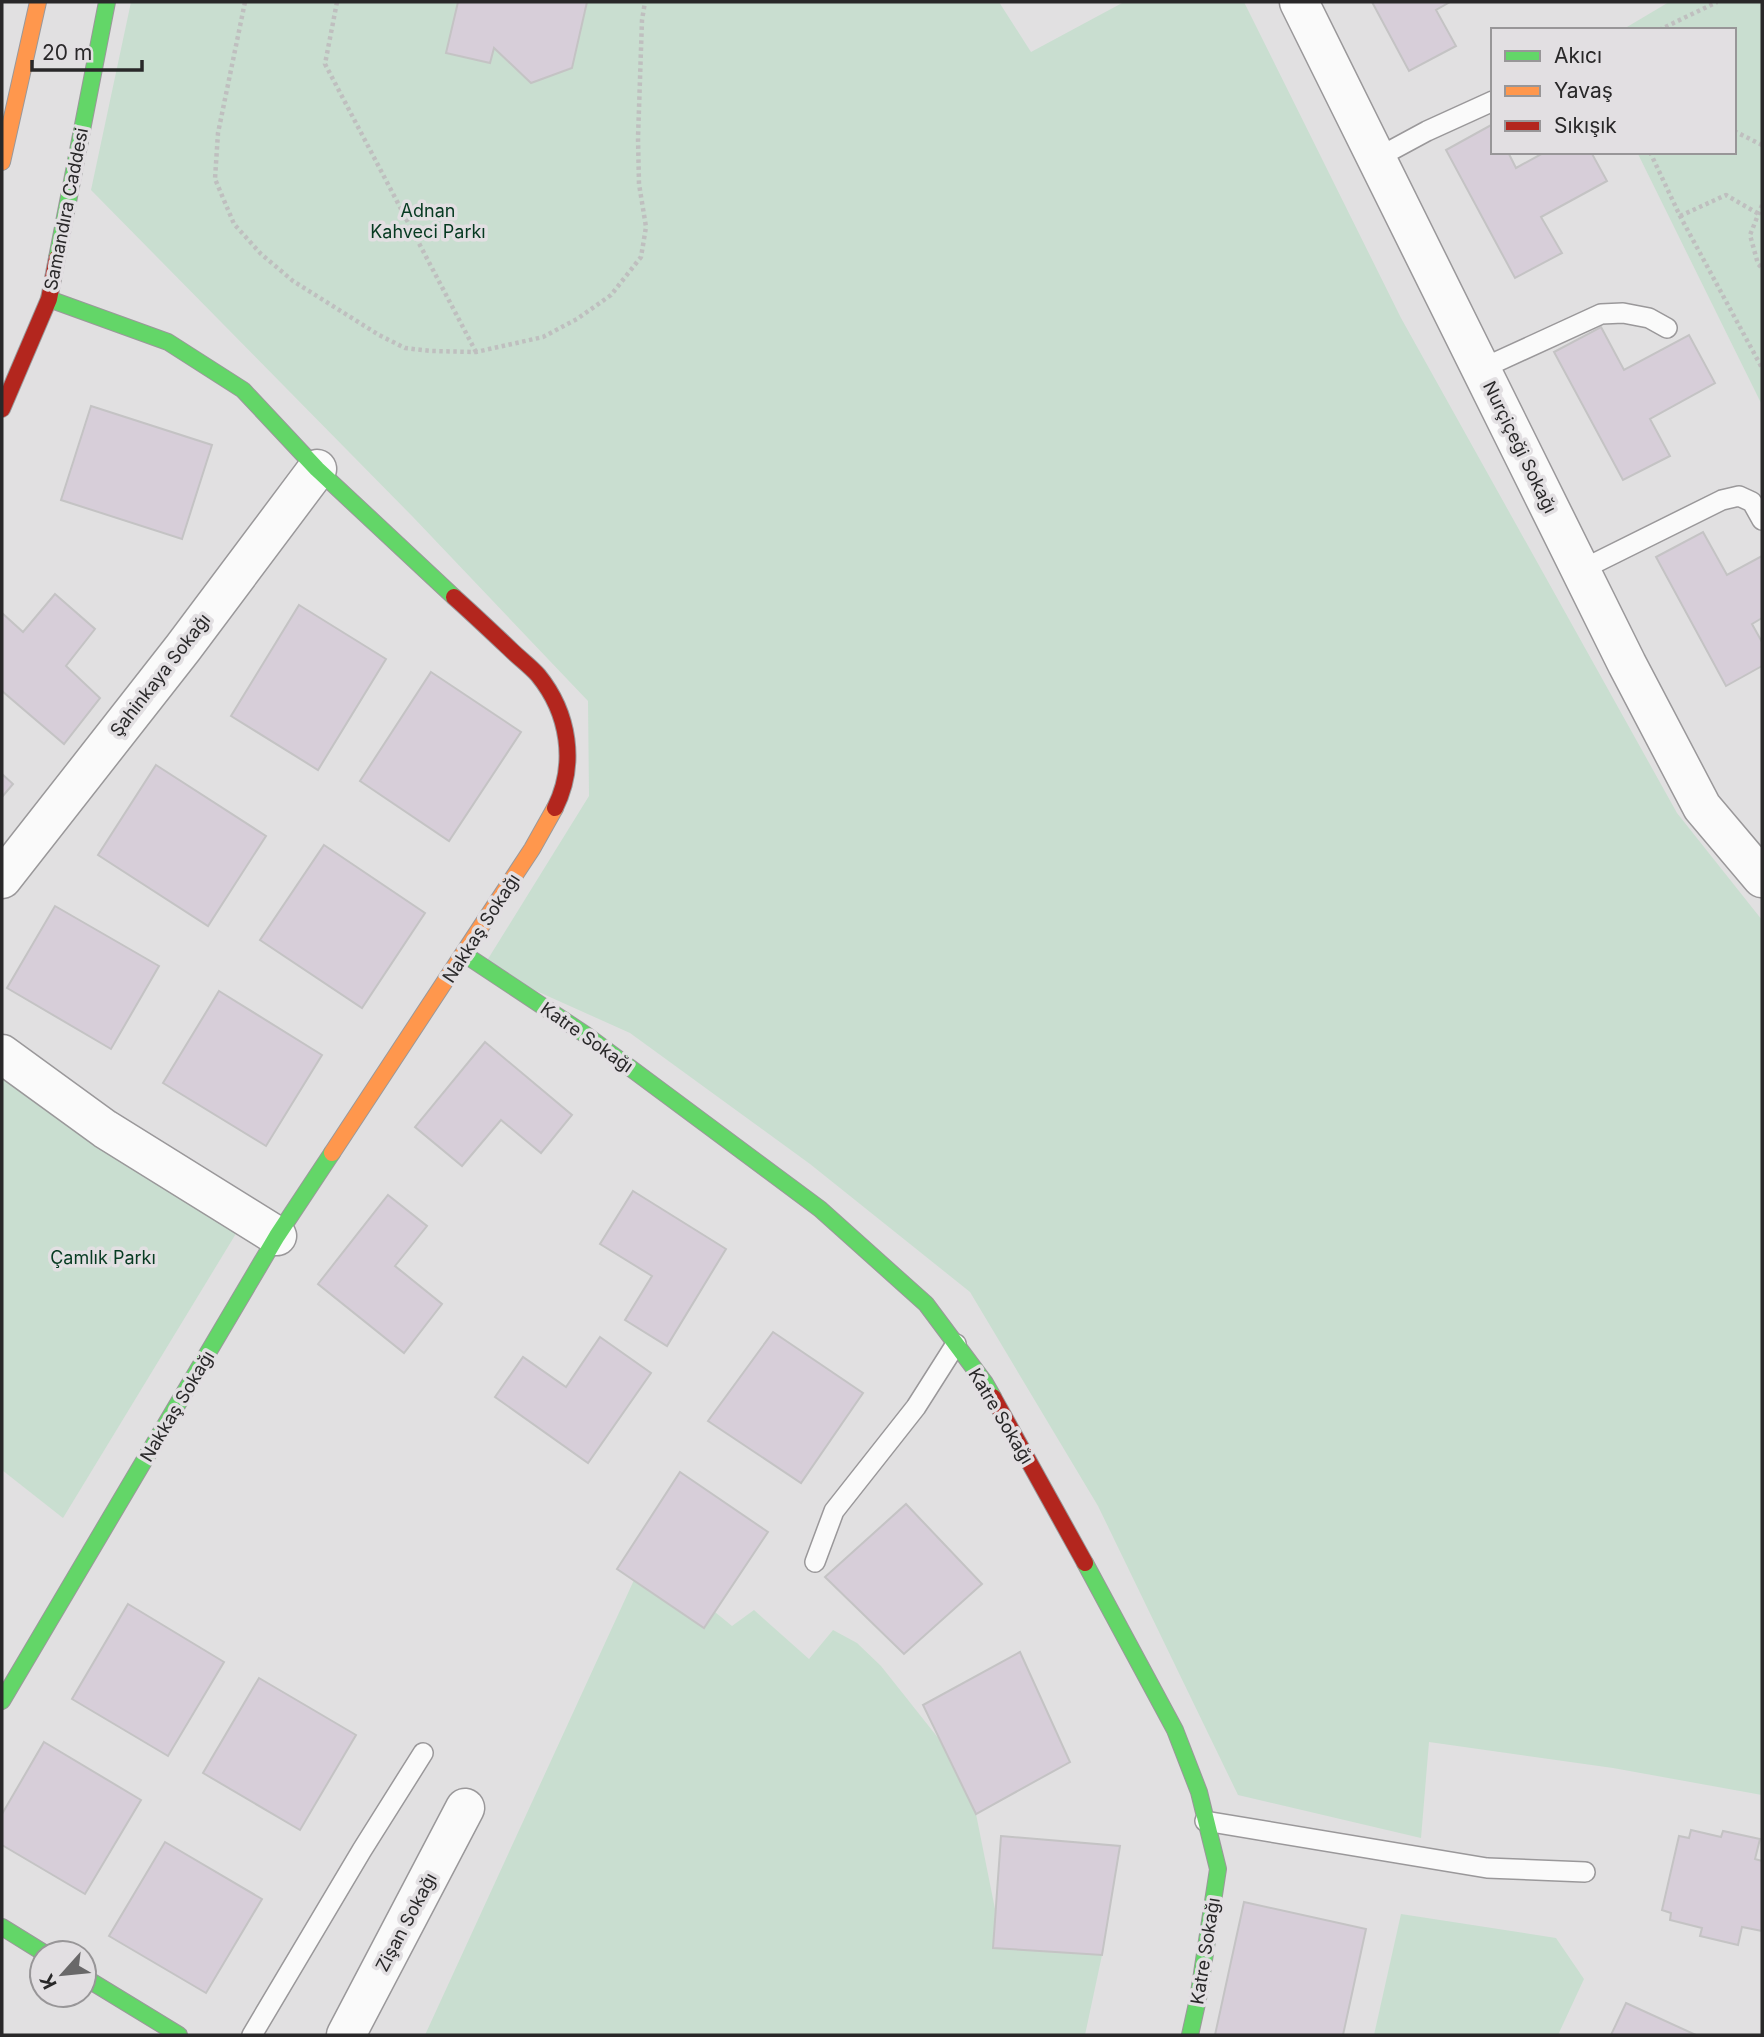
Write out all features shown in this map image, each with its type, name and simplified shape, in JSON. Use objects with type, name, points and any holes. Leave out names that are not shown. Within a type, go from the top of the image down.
[{"type":"street","points":[[2,162],[37,2]]},
{"type":"street","name":"Samandıra Caddesi","points":[[2,409],[49,299],[107,2]]},
{"type":"street","name":"Nurçiçeği Sokağı","points":[[1299,2],[1581,570],[1702,807],[1762,878]]},
{"type":"street","name":"Nakkaş Sokağı","points":[[2,1701],[277,1236],[464,954],[560,803],[570,758],[562,718],[539,676],[317,470],[243,390],[168,342],[49,299]]},
{"type":"street","name":"Şahinkaya Sokağı","points":[[2,880],[183,648],[317,470]]},
{"type":"street","name":"Katre Sokağı","points":[[464,954],[586,1035],[820,1209],[926,1304],[985,1383],[1133,1648],[1175,1730],[1199,1793],[1218,1869],[1190,2035]]},
{"type":"street","points":[[2,1054],[105,1129],[277,1236]]},
{"type":"street","name":"Zişan Sokağı","points":[[346,2035],[465,1808]]},
{"type":"street","points":[[2,1927],[28,1943]]},
{"type":"street","points":[[98,1985],[180,2035]]},
{"type":"lane","points":[[1377,158],[1427,131],[1491,103]]},
{"type":"lane","points":[[1481,369],[1601,314],[1623,313],[1649,318],[1667,328]]},
{"type":"lane","points":[[1581,570],[1721,500],[1739,496],[1752,502],[1762,520]]},
{"type":"lane","points":[[815,1562],[834,1511],[916,1407],[956,1344]]},
{"type":"lane","points":[[252,2035],[423,1753]]},
{"type":"lane","points":[[1205,1821],[1487,1868],[1586,1872]]},
{"type":"path","points":[[245,2],[218,133],[215,179],[234,224],[261,254],[293,281],[379,335],[405,348],[476,352],[543,337],[577,320],[611,295],[641,257],[646,227],[639,184],[638,138],[645,2]]},
{"type":"path","points":[[337,2],[325,64],[476,352]]},
{"type":"path","points":[[1663,28],[1717,2]]},
{"type":"path","points":[[1736,132],[1762,145]]},
{"type":"path","points":[[1651,154],[1680,216],[1762,369]]},
{"type":"path","points":[[1680,216],[1726,195],[1759,214]]},
{"type":"path","points":[[1762,205],[1750,235],[1758,264],[1762,268]]},
{"type":"green space","name":"Adnan Kahveci Parkı","points":[[131,2],[999,2],[1031,52],[1124,2],[1244,2],[1401,318],[1677,813],[1762,920],[1762,1795],[1613,1768],[1429,1742],[1421,1838],[1238,1795],[1098,1506],[970,1292],[810,1164],[630,1033],[483,967],[589,796],[588,701],[413,517],[91,190]]},
{"type":"green space","points":[[1669,2],[1762,2],[1762,405],[1638,154],[1736,154],[1736,28],[1625,28]]},
{"type":"green space","name":"Çamlık Parkı","points":[[2,1069],[240,1227],[63,1518],[2,1470]]},
{"type":"green space","points":[[634,1580],[704,1628],[715,1612],[732,1626],[754,1610],[809,1659],[833,1630],[857,1643],[881,1666],[939,1739],[976,1814],[995,1909],[993,1947],[1102,1955],[1085,2035],[425,2035]]},
{"type":"green space","points":[[1401,1914],[1556,1938],[1584,1979],[1558,2035],[1374,2035]]},
{"type":"building","points":[[458,2],[587,2],[572,68],[531,83],[494,48],[490,63],[446,53]]},
{"type":"building","points":[[1372,2],[1450,2],[1436,10],[1456,46],[1409,71]]},
{"type":"building","points":[[1491,125],[1491,154],[1509,154],[1516,168],[1541,154],[1592,154],[1607,181],[1541,217],[1562,253],[1515,278],[1446,150]]},
{"type":"building","points":[[1601,327],[1624,370],[1689,335],[1715,383],[1650,419],[1670,456],[1623,480],[1554,352]]},
{"type":"building","points":[[91,406],[212,445],[182,539],[61,500]]},
{"type":"building","points":[[1703,532],[1727,575],[1762,556],[1762,618],[1752,624],[1762,642],[1762,666],[1726,686],[1656,557]]},
{"type":"building","points":[[55,594],[95,629],[66,666],[100,698],[64,744],[2,691],[2,613],[23,632]]},
{"type":"building","points":[[299,605],[386,659],[318,770],[231,716]]},
{"type":"building","points":[[431,672],[521,732],[449,841],[360,781]]},
{"type":"building","points":[[156,765],[266,836],[208,926],[98,855]]},
{"type":"building","points":[[2,774],[13,784],[2,797]]},
{"type":"building","points":[[324,845],[425,913],[362,1008],[260,940]]},
{"type":"building","points":[[55,906],[159,966],[111,1049],[7,988]]},
{"type":"building","points":[[219,991],[322,1055],[266,1146],[163,1083]]},
{"type":"building","points":[[485,1042],[572,1115],[541,1153],[501,1120],[462,1166],[415,1127]]},
{"type":"building","points":[[633,1191],[726,1249],[667,1346],[625,1320],[652,1276],[600,1244]]},
{"type":"building","points":[[388,1195],[427,1226],[395,1266],[442,1304],[404,1353],[318,1284]]},
{"type":"building","points":[[773,1332],[863,1393],[801,1483],[708,1421]]},
{"type":"building","points":[[600,1337],[651,1373],[588,1463],[495,1397],[523,1357],[566,1387]]},
{"type":"building","points":[[680,1472],[768,1532],[704,1628],[617,1569]]},
{"type":"building","points":[[906,1504],[982,1584],[904,1654],[825,1577]]},
{"type":"building","points":[[128,1604],[224,1662],[168,1756],[72,1699]]},
{"type":"building","points":[[1020,1652],[1070,1762],[976,1814],[923,1705]]},
{"type":"building","points":[[259,1678],[356,1735],[300,1830],[203,1773]]},
{"type":"building","points":[[44,1742],[141,1800],[85,1894],[2,1845],[2,1814]]},
{"type":"building","points":[[1691,1830],[1721,1837],[1723,1831],[1760,1839],[1755,1859],[1762,1861],[1762,1931],[1742,1927],[1738,1945],[1700,1936],[1702,1928],[1670,1920],[1671,1913],[1662,1910],[1679,1836],[1689,1838]]},
{"type":"building","points":[[1001,1836],[1120,1846],[1102,1955],[993,1948]]},
{"type":"building","points":[[165,1842],[262,1899],[206,1993],[109,1936]]},
{"type":"building","points":[[1244,1902],[1366,1929],[1343,2035],[1215,2035]]},
{"type":"building","points":[[1626,2003],[1696,2035],[1611,2035]]},
{"type":"traffic: fast","points":[[57,258],[107,2]]},
{"type":"traffic: fast","points":[[49,299],[168,342],[243,390],[317,469],[454,597]]},
{"type":"traffic: fast","points":[[464,954],[586,1035],[820,1209],[926,1304],[993,1397]]},
{"type":"traffic: fast","points":[[2,1701],[277,1236],[332,1153]]},
{"type":"traffic: fast","points":[[1085,1563],[1175,1730],[1199,1792],[1218,1869],[1190,2035]]},
{"type":"traffic: fast","points":[[2,1927],[28,1943]]},
{"type":"traffic: fast","points":[[98,1986],[179,2035]]},
{"type":"traffic: slow","points":[[2,162],[38,2]]},
{"type":"traffic: slow","points":[[332,1153],[532,849],[555,808]]},
{"type":"traffic: jam","points":[[2,409],[49,299],[57,258]]},
{"type":"traffic: jam","points":[[454,597],[535,672],[557,706],[563,722],[567,757],[566,774],[555,808]]},
{"type":"traffic: jam","points":[[993,1397],[1085,1563]]}]
